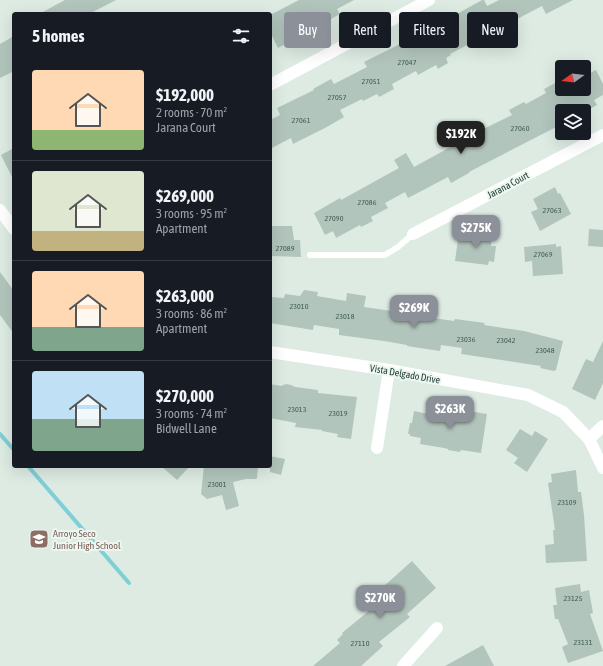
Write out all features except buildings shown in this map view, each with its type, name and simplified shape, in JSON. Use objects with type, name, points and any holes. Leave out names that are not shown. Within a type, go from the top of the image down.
[{"type":"street","points":[[272,84],[429,0]]},
{"type":"street","name":"Jarana Court","points":[[413,234],[603,135]]},
{"type":"street","points":[[0,210],[12,224]]},
{"type":"street","name":"Vista Delgado Drive","points":[[272,352],[389,370],[528,395],[563,412],[588,439],[603,468]]},
{"type":"street","points":[[377,448],[389,370]]},
{"type":"street","points":[[588,439],[603,426]]},
{"type":"street","points":[[403,666],[437,628]]},
{"type":"lane","points":[[310,255],[385,255],[398,247],[413,234]]},
{"type":"waterway","points":[[0,434],[12,448]]},
{"type":"waterway","points":[[30,468],[129,583]]},
{"type":"place","name":"Arroyo Seco Junior High School","points":[[39,539]]}]
